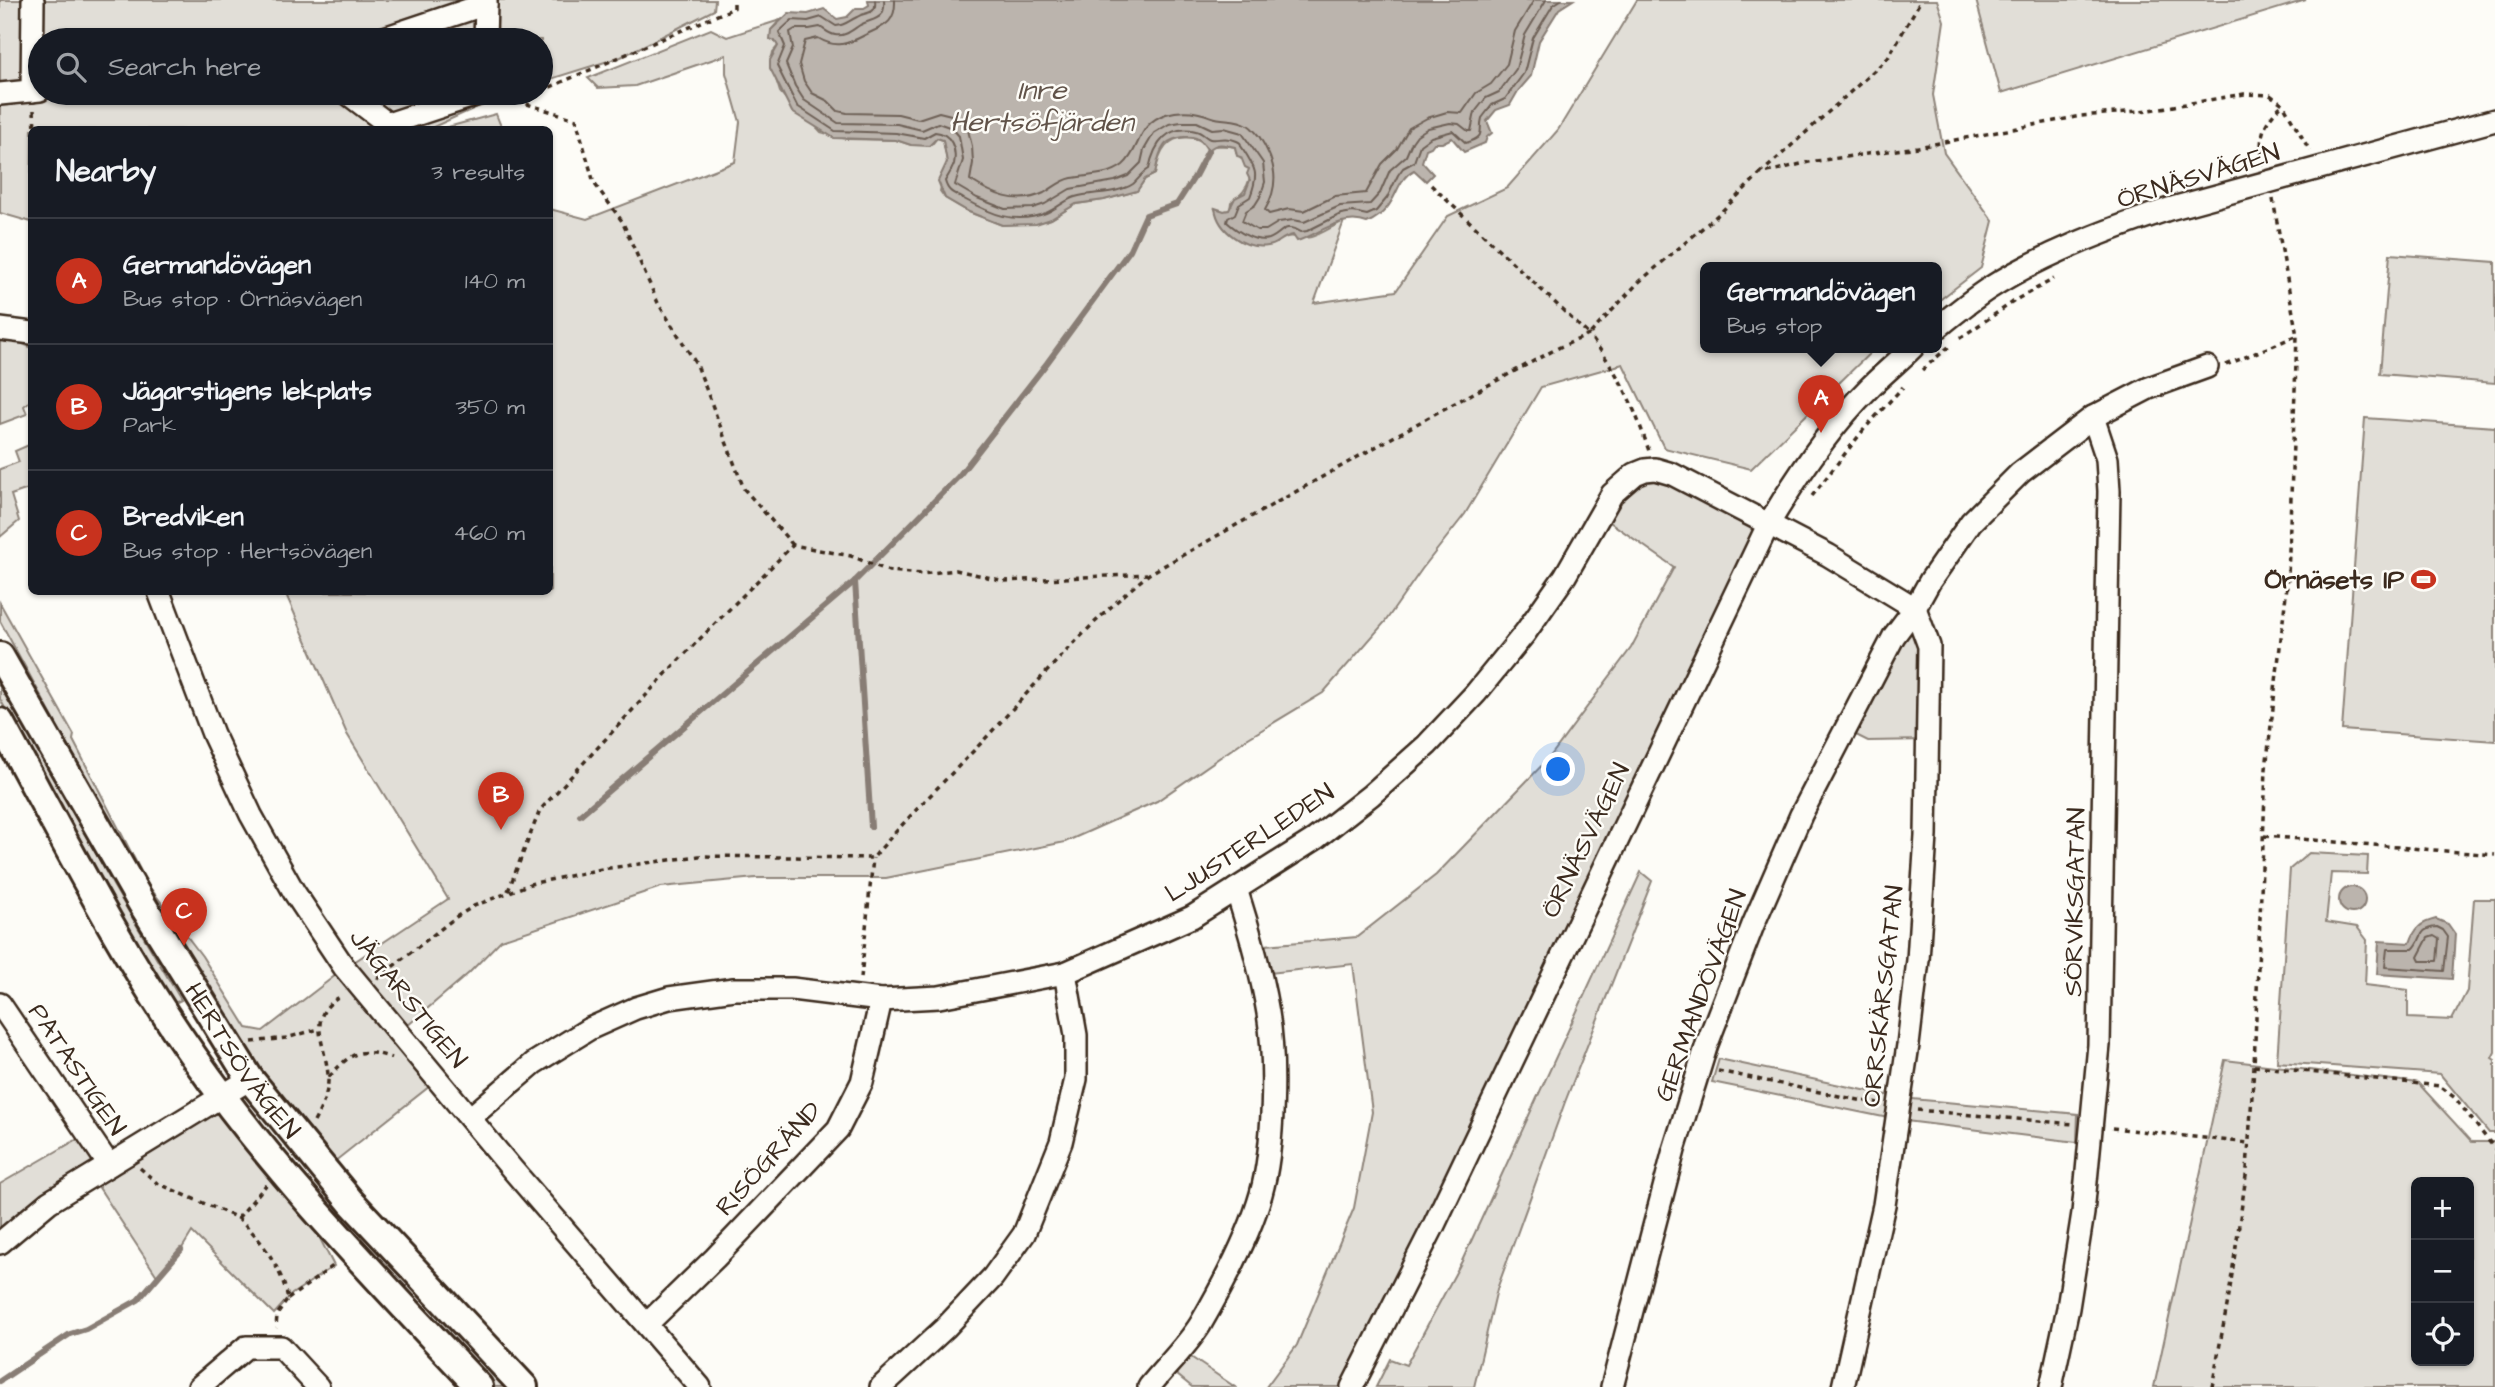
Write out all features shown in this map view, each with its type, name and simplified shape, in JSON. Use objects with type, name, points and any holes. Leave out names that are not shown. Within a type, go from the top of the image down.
[{"type":"main road","name":"HERTSÖVÄGEN","points":[[0,656],[142,904],[250,1079],[351,1202],[524,1387]]},
{"type":"main road","name":"HERTSÖVÄGEN","points":[[0,722],[141,973],[194,1057],[263,1147],[314,1207],[479,1387]]},
{"type":"street","points":[[33,0],[34,28]]},
{"type":"street","points":[[412,28],[486,2],[485,28]]},
{"type":"street","points":[[0,94],[28,92]]},
{"type":"street","points":[[362,105],[388,124],[446,105]]},
{"type":"street","name":"ÖRNÄSVÄGEN","points":[[1942,324],[1989,289],[2037,262],[2088,239],[2169,209],[2495,120]]},
{"type":"street","points":[[0,329],[28,332]]},
{"type":"street","name":"ÖRNÄSVÄGEN","points":[[1352,1387],[1434,1225],[1768,525],[1791,486],[1838,424],[1868,388],[1906,353]]},
{"type":"street","name":"GERMANDÖVÄGEN","points":[[1612,1387],[1674,1150],[1707,1044],[1801,815],[1891,643],[1930,580],[1971,522],[2020,473],[2094,417],[2149,388],[2207,367]]},
{"type":"street","name":"SÖRVIKSGATAN","points":[[2051,1387],[2068,1308],[2083,1213],[2093,1126],[2101,974],[2109,491],[2107,459],[2094,417]]},
{"type":"street","points":[[1655,469],[1672,474],[1828,555],[1915,608]]},
{"type":"street","name":"LJUSTERLEDEN","points":[[470,1118],[534,1063],[589,1029],[636,1008],[669,998],[734,989],[792,989],[881,1000],[939,997],[1065,972],[1192,917],[1315,839],[1371,795],[1427,745],[1476,693],[1525,633],[1565,576],[1612,494],[1635,474],[1655,469]]},
{"type":"street","name":"JÄGARSTIGEN","points":[[160,595],[213,734],[251,815],[294,892],[344,967],[700,1387]]},
{"type":"street","name":"ORRSKÄRSGATAN","points":[[1843,1387],[1884,1205],[1907,1058],[1917,960],[1926,836],[1930,646],[1915,608]]},
{"type":"street","points":[[1149,1387],[1199,1327],[1246,1234],[1261,1193],[1271,1135],[1272,1068],[1269,1014],[1248,925],[1236,889]]},
{"type":"street","points":[[881,1387],[945,1328],[993,1276],[1024,1234],[1061,1142],[1076,1079],[1076,1035],[1065,972]]},
{"type":"street","name":"RISÖGRÄND","points":[[647,1324],[838,1129],[862,1082],[881,1000]]},
{"type":"street","name":"PATASTIGEN","points":[[0,1004],[109,1165]]},
{"type":"street","points":[[0,1243],[49,1202],[250,1079]]},
{"type":"street","points":[[199,1387],[246,1347],[281,1347],[318,1387]]},
{"type":"path","points":[[553,86],[734,8],[734,0]]},
{"type":"path","points":[[860,997],[873,858],[1059,659],[1121,597],[1149,574],[1438,412],[1560,347],[1588,335],[1639,282],[1720,213],[1888,58],[1921,0]]},
{"type":"path","points":[[1760,174],[1809,162],[1917,147],[2081,116],[2150,110],[2244,94],[2270,95],[2283,104],[2318,169]]},
{"type":"path","points":[[2212,1387],[2229,1294],[2249,1143],[2270,732],[2288,577],[2297,336],[2274,203],[2262,156],[2267,119],[2283,104]]},
{"type":"path","points":[[530,105],[576,119],[594,183],[622,221],[658,303],[697,365],[744,489],[793,545],[858,559],[885,569],[922,575],[956,570],[1006,581],[1149,574]]},
{"type":"path","points":[[1432,185],[1588,335],[1623,383],[1638,415],[1655,469]]},
{"type":"path","points":[[2263,206],[2274,203]]},
{"type":"path","points":[[1918,373],[1986,319],[2062,274]]},
{"type":"path","points":[[2207,367],[2220,368],[2297,336]]},
{"type":"path","points":[[1810,499],[1859,435],[1904,386]]},
{"type":"path","points":[[508,891],[540,810],[676,663],[793,545]]},
{"type":"path","points":[[2264,836],[2495,855]]},
{"type":"path","points":[[311,1127],[325,1097],[328,1078],[319,1029],[327,1007],[338,998],[392,969],[456,917],[488,899],[551,879],[699,856],[873,858]]},
{"type":"path","points":[[251,1042],[286,1038],[319,1029]]},
{"type":"path","points":[[328,1078],[345,1059],[352,1054],[364,1052],[374,1052],[427,1067]]},
{"type":"path","points":[[2254,1066],[2440,1086],[2455,1098],[2495,1149]]},
{"type":"path","points":[[2093,1126],[2249,1143]]},
{"type":"path","points":[[131,1151],[141,1169],[157,1183],[238,1218],[262,1245],[279,1272],[288,1298]]},
{"type":"path","points":[[238,1218],[270,1180]]},
{"type":"path","points":[[281,1347],[276,1332],[277,1315],[288,1298],[333,1266]]},
{"type":"shaded area","points":[[0,0],[715,0],[714,10],[621,57],[553,78],[553,28],[28,28],[28,105],[482,105],[436,126],[28,126],[28,221],[0,213]]},
{"type":"shaded area","points":[[1637,0],[1937,0],[1944,21],[1933,95],[1944,153],[1993,221],[1981,268],[1942,298],[1942,262],[1700,262],[1700,353],[1870,353],[1751,469],[1664,448],[1623,364],[1541,387],[1465,514],[1385,622],[1323,693],[1245,740],[1157,801],[1065,842],[886,878],[756,878],[661,887],[501,940],[469,973],[400,1032],[440,1078],[329,1166],[250,1078],[0,621],[0,603],[74,735],[73,740],[148,885],[202,956],[247,1028],[263,1031],[345,968],[448,899],[347,734],[286,595],[553,595],[553,210],[587,219],[735,162],[740,122],[726,73],[726,55],[635,86],[598,88],[588,78],[711,29],[727,37],[780,20],[771,30],[778,46],[773,52],[770,68],[780,92],[802,118],[813,123],[821,132],[846,139],[896,140],[911,145],[933,143],[937,138],[943,140],[947,162],[940,191],[945,198],[969,212],[1002,225],[1036,223],[1051,219],[1076,204],[1137,191],[1145,179],[1155,174],[1166,146],[1177,139],[1193,138],[1213,146],[1235,147],[1237,155],[1248,166],[1250,173],[1247,186],[1231,202],[1230,210],[1215,209],[1227,229],[1238,240],[1264,244],[1277,243],[1285,237],[1306,238],[1344,221],[1314,303],[1396,291],[1448,216],[1507,188],[1558,130]]},
{"type":"shaded area","points":[[1976,0],[2306,0],[2001,93]]},
{"type":"shaded area","points":[[496,114],[501,126],[451,126]]},
{"type":"shaded area","points":[[2390,254],[2495,262],[2495,383],[2380,374]]},
{"type":"shaded area","points":[[0,340],[28,346],[28,403],[24,406],[27,414],[0,424]]},
{"type":"shaded area","name":"Örnäsets IP","points":[[2365,418],[2495,427],[2495,741],[2342,730]]},
{"type":"shaded area","points":[[28,445],[28,489],[11,495],[19,521],[0,537],[0,469],[19,462],[15,451]]},
{"type":"shaded area","points":[[1644,469],[1767,525],[1352,1387],[1266,1387],[1297,1345],[1354,1208],[1372,1112],[1353,964],[1260,974],[1253,946],[1357,937],[1436,875],[1549,758],[1631,648],[1674,567],[1600,515]]},
{"type":"shaded area","points":[[1914,608],[1929,646],[1928,740],[1868,741],[1844,729]]},
{"type":"shaded area","points":[[0,674],[113,885],[181,1000],[173,1004],[136,946],[0,699]]},
{"type":"shaded area","points":[[2309,853],[2368,856],[2367,874],[2331,873],[2326,922],[2357,927],[2367,940],[2365,985],[2408,990],[2408,1018],[2452,1020],[2467,991],[2474,899],[2495,899],[2495,1052],[2492,1058],[2495,1060],[2495,1133],[2489,1133],[2440,1074],[2277,1062],[2290,869]]},
{"type":"shaded area","points":[[1641,872],[1652,881],[1565,1102],[1497,1289],[1474,1387],[1376,1387],[1390,1359],[1406,1365],[1462,1261]]},
{"type":"shaded area","points":[[1719,1059],[1901,1098],[2078,1114],[2077,1142],[1898,1120],[1712,1082]]},
{"type":"shaded area","points":[[2225,1060],[2418,1083],[2472,1142],[2495,1142],[2495,1387],[2154,1387]]},
{"type":"shaded area","points":[[224,1097],[311,1221],[334,1266],[292,1294],[274,1314],[192,1232],[181,1250],[157,1276],[92,1177],[0,1241],[0,1184],[88,1133],[109,1165]]},
{"type":"shaded area","points":[[382,1252],[507,1387],[495,1387],[375,1260]]},
{"type":"shaded area","points":[[1179,1349],[1235,1387],[1192,1387],[1166,1366]]},
{"type":"water","name":"Inre Hertsöfjärden","points":[[868,0],[1573,0],[1559,9],[1539,41],[1531,76],[1510,105],[1496,110],[1487,121],[1492,133],[1485,143],[1464,152],[1452,138],[1442,143],[1434,143],[1426,149],[1422,162],[1433,174],[1426,181],[1414,170],[1407,175],[1391,203],[1378,217],[1367,223],[1340,222],[1297,241],[1293,235],[1271,245],[1259,246],[1242,242],[1227,231],[1215,208],[1229,210],[1235,198],[1245,193],[1250,180],[1247,174],[1249,169],[1245,167],[1241,157],[1237,156],[1235,147],[1220,145],[1208,151],[1196,138],[1174,139],[1162,149],[1155,174],[1145,179],[1137,191],[1076,204],[1051,219],[1036,224],[1002,225],[969,212],[945,198],[938,181],[947,162],[943,140],[937,138],[929,146],[911,145],[896,140],[834,138],[792,112],[770,68],[770,60],[778,46],[770,39],[771,30],[789,13],[808,14],[824,9],[837,19],[847,17],[856,8],[869,5]]},
{"type":"water","points":[[2352,887],[2361,891],[2365,900],[2361,909],[2352,913],[2343,909],[2339,900],[2343,891]]},
{"type":"water","points":[[2436,919],[2448,924],[2455,934],[2452,979],[2377,974],[2379,941],[2410,943],[2419,927]]},
{"type":"waterway","points":[[580,815],[855,581],[958,477],[1130,250],[1146,215],[1177,204],[1208,151]]},
{"type":"waterway","points":[[855,581],[871,827]]},
{"type":"waterway","points":[[0,1381],[70,1334],[86,1329],[138,1300],[181,1250]]},
{"type":"place","name":"Germandövägen","points":[[1821,433]]},
{"type":"place","name":"Örnäsets IP","points":[[2424,579]]},
{"type":"place","name":"Jägarstigens lekplats","points":[[501,830]]},
{"type":"place","name":"Bredviken","points":[[184,946]]}]
